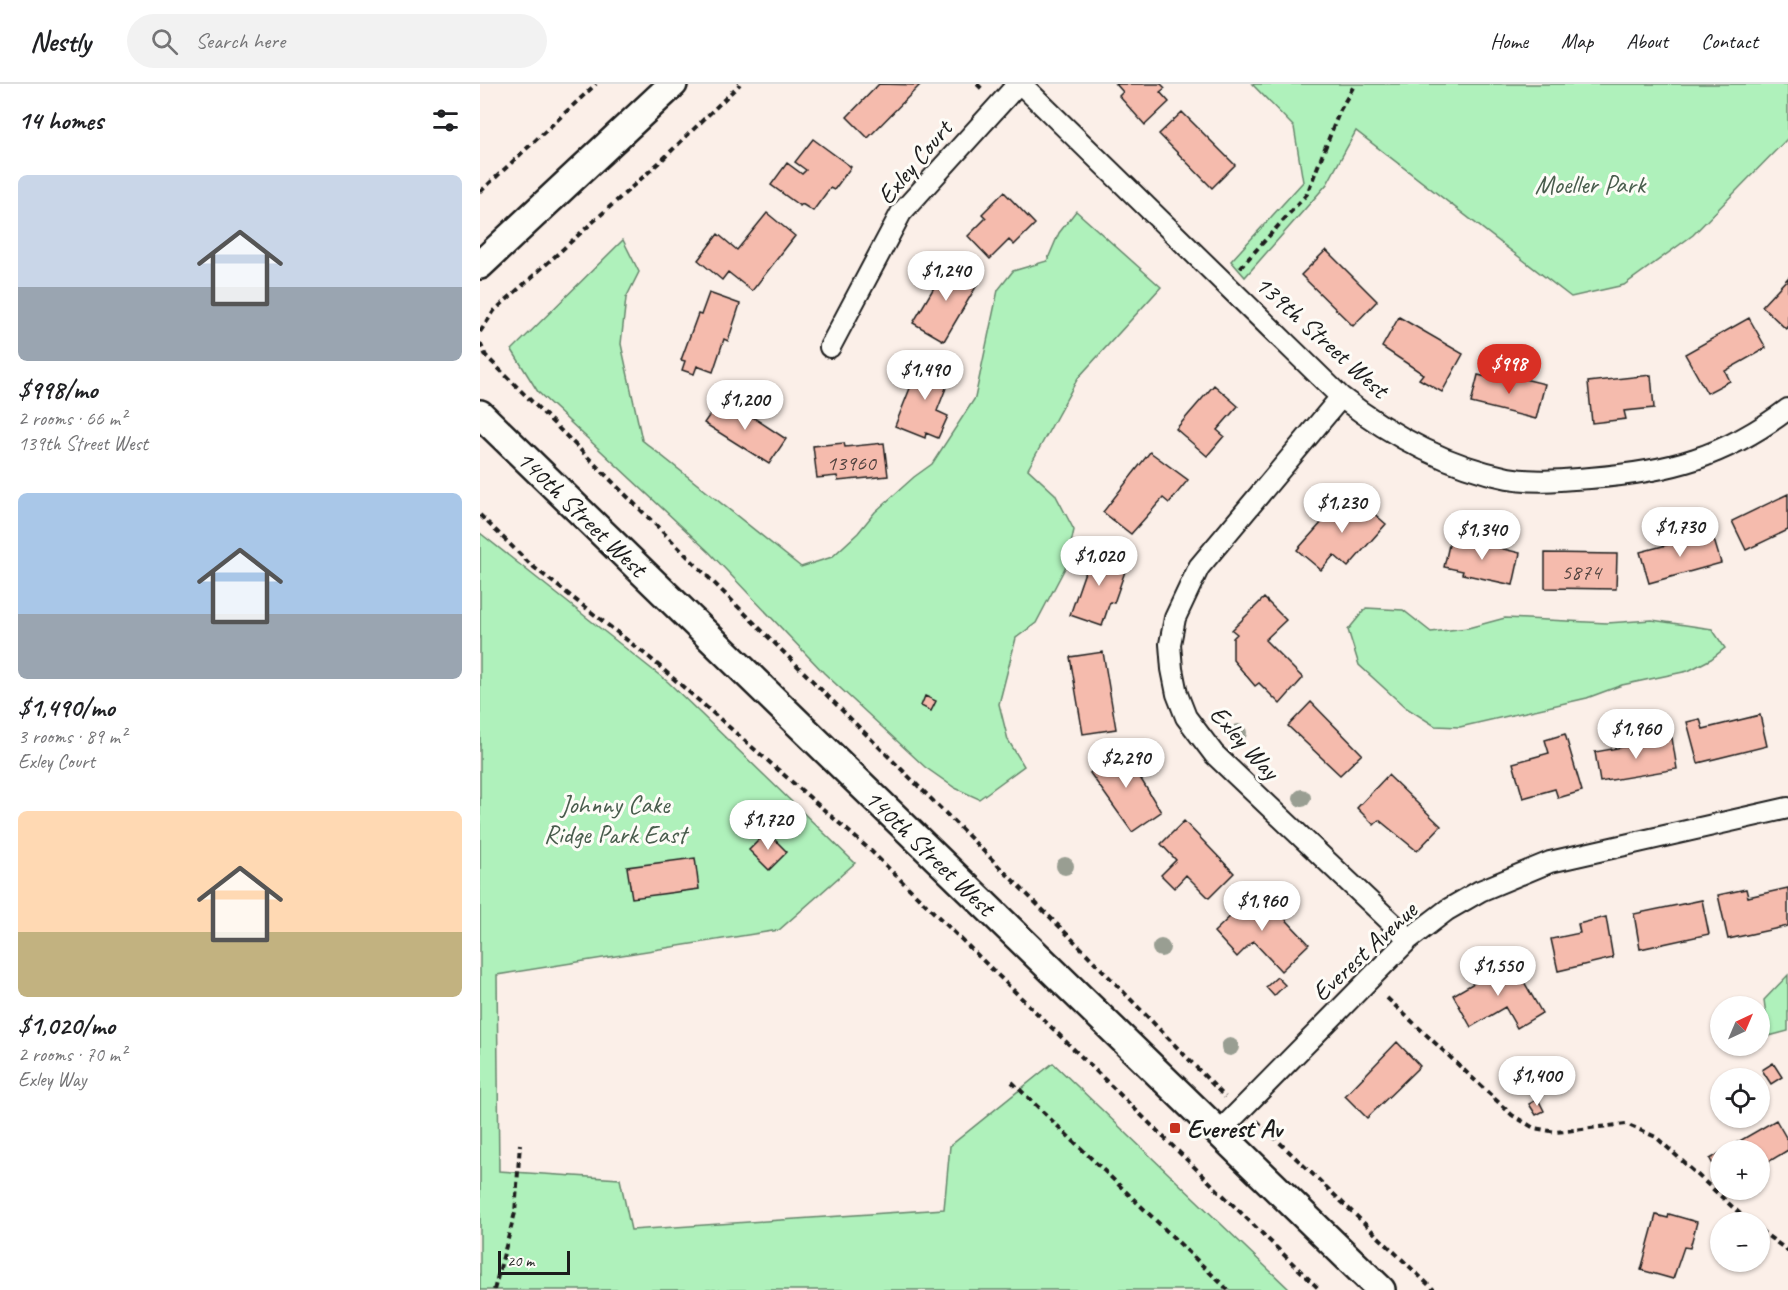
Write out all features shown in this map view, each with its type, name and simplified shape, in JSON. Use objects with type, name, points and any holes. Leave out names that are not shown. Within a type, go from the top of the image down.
[{"type":"street","points":[[480,265],[673,84]]},
{"type":"street","name":"139th Street West","points":[[1020,84],[1341,397],[1365,415],[1440,456],[1509,478],[1552,481],[1627,476],[1693,462],[1761,428],[1788,409]]},
{"type":"street","name":"Exley Court","points":[[830,346],[901,213],[1020,84]]},
{"type":"street","name":"Exley Way","points":[[1341,397],[1199,567],[1175,618],[1170,644],[1172,669],[1177,694],[1186,717],[1214,753],[1409,939]]},
{"type":"street","name":"140th Street West","points":[[480,414],[1381,1290]]},
{"type":"street","name":"Everest Avenue","points":[[1218,1133],[1409,939],[1480,891],[1550,861],[1788,808]]},
{"type":"path","points":[[480,192],[596,84]]},
{"type":"path","points":[[480,332],[494,310],[663,159],[740,84]]},
{"type":"path","points":[[1224,283],[1264,244],[1307,195],[1340,110],[1355,84]]},
{"type":"path","points":[[480,343],[486,356],[1083,950],[1212,1086],[1240,1111],[1265,1126],[1434,1290]]},
{"type":"path","points":[[480,515],[531,566],[650,658],[870,850],[1320,1290]]},
{"type":"path","points":[[1387,999],[1512,1115],[1534,1128],[1556,1132],[1626,1124],[1656,1137],[1738,1212]]},
{"type":"path","points":[[1012,1082],[1228,1290]]},
{"type":"path","points":[[494,1290],[515,1213],[520,1144]]},
{"type":"path","points":[[1770,1238],[1788,1251]]},
{"type":"green space","name":"Moeller Park","points":[[1252,84],[1788,84],[1788,138],[1693,235],[1624,285],[1571,297],[1356,131],[1327,184],[1245,277],[1231,261],[1303,182],[1294,127]]},
{"type":"green space","points":[[1076,211],[1161,287],[1078,378],[1028,469],[1055,494],[1074,530],[1066,566],[1036,623],[1016,638],[999,704],[1008,740],[1024,766],[979,799],[955,788],[925,767],[824,673],[709,552],[538,392],[512,350],[623,240],[639,272],[626,298],[621,344],[642,440],[801,567],[832,557],[858,533],[875,512],[932,464],[975,398],[998,290],[1013,271],[1047,261],[1059,233]]},
{"type":"green space","name":"Johnny Cake Ridge Park East","points":[[480,533],[668,682],[855,863],[779,930],[497,975],[499,1171],[620,1179],[631,1230],[944,1209],[950,1146],[1053,1063],[1290,1290],[480,1290]]},
{"type":"green space","points":[[1366,608],[1403,610],[1431,632],[1468,628],[1505,618],[1607,623],[1652,620],[1712,629],[1725,648],[1711,659],[1688,671],[1622,685],[1587,698],[1460,727],[1435,726],[1405,707],[1359,665],[1348,630]]},
{"type":"green space","points":[[1788,975],[1788,1031],[1770,1036],[1770,996],[1768,996]]},
{"type":"building","points":[[879,84],[920,85],[868,138],[847,117]]},
{"type":"building","points":[[1116,84],[1161,84],[1165,88],[1160,92],[1169,102],[1145,125],[1119,96],[1123,92]]},
{"type":"building","points":[[1182,112],[1235,165],[1212,188],[1159,134]]},
{"type":"building","points":[[813,139],[851,167],[834,190],[830,188],[813,211],[802,204],[800,206],[771,185],[787,163],[802,174],[806,170],[795,162]]},
{"type":"building","points":[[1004,192],[1035,224],[1014,245],[1009,240],[990,259],[968,236],[986,218],[982,214]]},
{"type":"building","points":[[767,213],[795,236],[752,291],[728,272],[722,280],[698,260],[718,234],[737,250]]},
{"type":"building","points":[[1326,250],[1377,301],[1353,326],[1301,275]]},
{"type":"building","points":[[949,262],[980,280],[944,341],[913,323]]},
{"type":"building","points":[[1788,278],[1788,328],[1786,329],[1762,306]]},
{"type":"building","points":[[709,293],[740,304],[728,341],[724,339],[713,372],[697,366],[694,374],[682,370],[685,361],[681,360],[698,314],[701,315]]},
{"type":"building","points":[[1399,317],[1463,354],[1442,392],[1419,379],[1423,374],[1382,347]]},
{"type":"building","points":[[1749,318],[1766,348],[1725,371],[1730,381],[1707,393],[1685,354]]},
{"type":"building","points":[[922,358],[953,370],[937,411],[948,416],[938,438],[926,433],[925,438],[895,426]]},
{"type":"building","points":[[1500,373],[1545,384],[1536,419],[1471,403],[1478,375],[1499,380]]},
{"type":"building","points":[[1651,375],[1654,408],[1624,411],[1626,419],[1592,423],[1588,382]]},
{"type":"building","points":[[1214,385],[1238,406],[1217,430],[1224,436],[1207,456],[1176,429]]},
{"type":"building","points":[[722,397],[786,439],[769,464],[704,423]]},
{"type":"building","points":[[844,443],[845,447],[884,443],[888,476],[838,481],[837,476],[817,478],[813,446]]},
{"type":"building","points":[[1150,452],[1188,480],[1169,503],[1163,498],[1131,534],[1103,512]]},
{"type":"building","points":[[1349,492],[1386,524],[1348,567],[1334,555],[1321,570],[1297,550]]},
{"type":"building","points":[[1788,494],[1788,530],[1746,550],[1732,521]]},
{"type":"building","points":[[1712,533],[1721,563],[1649,583],[1640,552]]},
{"type":"building","points":[[1451,536],[1520,553],[1513,585],[1462,574],[1463,571],[1444,567]]},
{"type":"building","points":[[1097,549],[1129,560],[1114,603],[1110,602],[1102,626],[1070,615],[1086,569],[1090,570]]},
{"type":"building","points":[[1545,553],[1617,554],[1616,589],[1545,588]]},
{"type":"building","points":[[1264,598],[1286,620],[1265,640],[1303,678],[1280,704],[1259,683],[1255,686],[1233,660],[1233,638],[1237,634],[1232,630]]},
{"type":"building","points":[[1103,652],[1116,729],[1083,734],[1070,657]]},
{"type":"building","points":[[925,696],[936,701],[931,711],[921,706]]},
{"type":"building","points":[[1311,702],[1362,754],[1340,775],[1288,726]]},
{"type":"building","points":[[1760,715],[1767,746],[1698,763],[1687,722],[1700,719],[1703,729]]},
{"type":"building","points":[[1565,734],[1582,791],[1558,798],[1555,789],[1523,798],[1513,763],[1549,753],[1545,740]]},
{"type":"building","points":[[1672,738],[1677,769],[1600,782],[1595,752]]},
{"type":"building","points":[[1127,747],[1141,767],[1136,771],[1161,812],[1132,832],[1090,773]]},
{"type":"building","points":[[1388,775],[1441,826],[1417,851],[1379,820],[1374,825],[1357,808]]},
{"type":"building","points":[[1184,821],[1234,873],[1209,898],[1186,875],[1174,888],[1161,875],[1176,860],[1161,844]]},
{"type":"building","points":[[767,832],[787,852],[769,870],[749,850]]},
{"type":"building","points":[[695,858],[699,889],[632,898],[627,867]]},
{"type":"building","points":[[1788,888],[1788,926],[1728,939],[1718,895],[1746,889],[1748,897]]},
{"type":"building","points":[[1258,890],[1309,944],[1281,971],[1253,941],[1237,957],[1214,932]]},
{"type":"building","points":[[1702,900],[1709,934],[1640,949],[1634,914]]},
{"type":"building","points":[[1606,917],[1613,958],[1558,971],[1551,939],[1580,933],[1578,924]]},
{"type":"building","points":[[1512,961],[1542,1013],[1517,1028],[1505,1007],[1471,1027],[1453,995]]},
{"type":"building","points":[[1277,977],[1285,985],[1274,996],[1266,987]]},
{"type":"building","points":[[1397,1042],[1420,1066],[1367,1118],[1345,1096]]},
{"type":"building","points":[[1773,1063],[1782,1077],[1771,1084],[1770,1068],[1765,1068]]},
{"type":"building","points":[[1538,1099],[1544,1111],[1536,1115],[1529,1104]]},
{"type":"building","points":[[1776,1120],[1788,1141],[1788,1150],[1770,1161],[1770,1140],[1741,1140],[1762,1128],[1770,1128],[1770,1123]]},
{"type":"building","points":[[1669,1214],[1697,1222],[1690,1248],[1684,1247],[1673,1279],[1641,1270],[1656,1215],[1668,1218]]},
{"type":"place","name":"Everest Av","points":[[1175,1128]]}]
